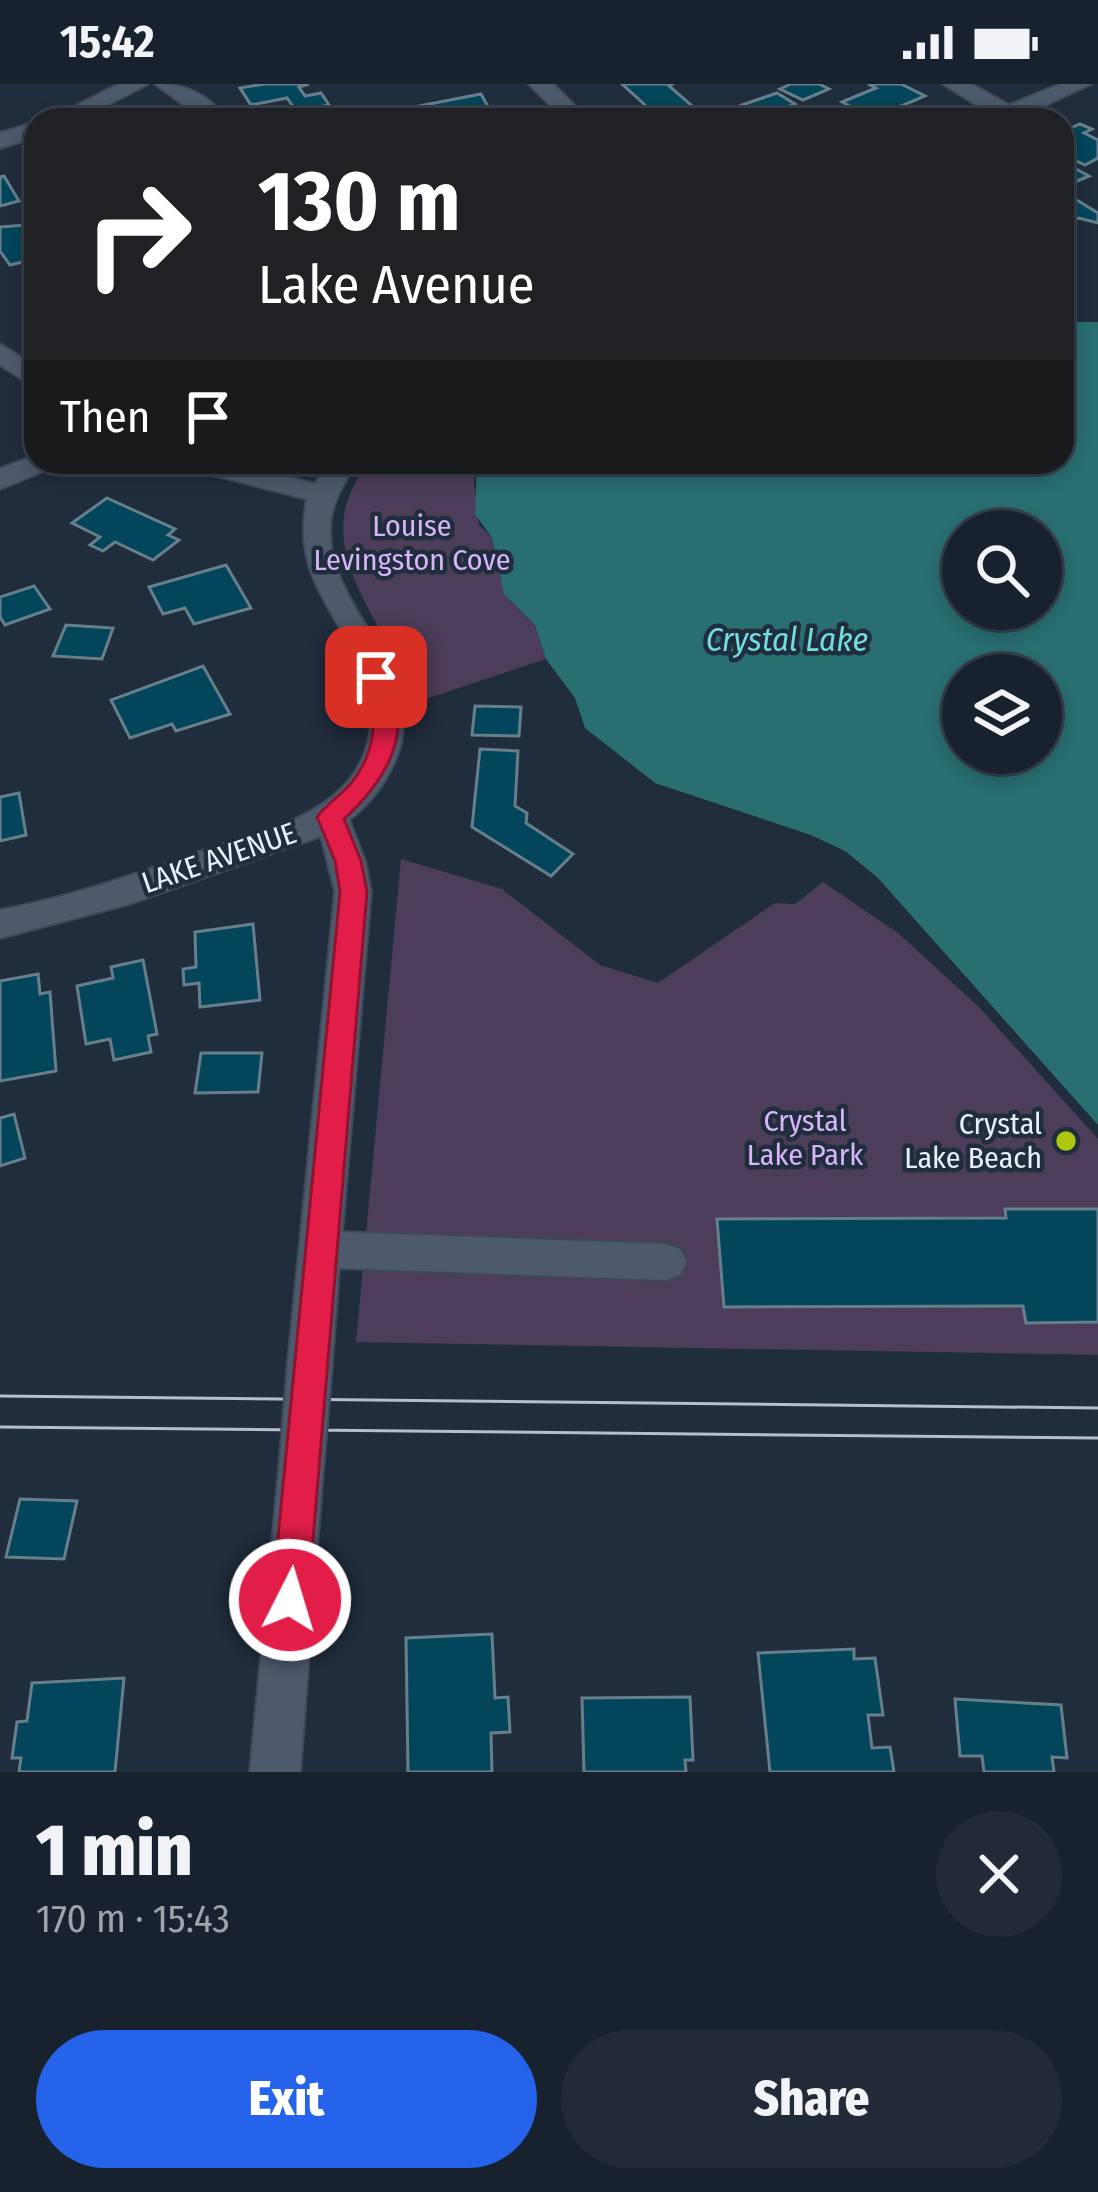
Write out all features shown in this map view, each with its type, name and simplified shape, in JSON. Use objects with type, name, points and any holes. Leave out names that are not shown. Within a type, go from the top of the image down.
[{"type":"street","points":[[85,108],[137,84]]},
{"type":"street","points":[[166,84],[206,108]]},
{"type":"street","points":[[540,84],[565,108]]},
{"type":"street","points":[[954,84],[987,108]]},
{"type":"street","points":[[1022,108],[1079,85],[1098,94]]},
{"type":"street","points":[[0,352],[24,371]]},
{"type":"street","points":[[243,474],[318,493],[333,474]]},
{"type":"street","name":"LAKE AVENUE","points":[[0,924],[139,886],[330,817],[373,773],[384,747],[388,712],[376,677],[323,574],[318,493]]},
{"type":"street","points":[[275,1772],[353,882],[330,817]]},
{"type":"street","points":[[320,1249],[665,1262]]},
{"type":"green space","name":"Louise Levingston Cove","points":[[362,474],[475,474],[479,525],[492,538],[504,594],[535,625],[546,659],[410,704],[401,673],[346,554],[343,524],[350,494]]},
{"type":"green space","name":"Crystal Lake Park","points":[[401,859],[502,889],[600,965],[658,983],[775,903],[795,904],[823,882],[898,933],[979,1007],[1098,1139],[1098,1355],[356,1342]]},
{"type":"water","name":"Crystal Lake","points":[[1074,322],[1098,322],[1098,1125],[877,877],[845,851],[811,835],[655,783],[585,728],[575,698],[546,659],[535,625],[504,594],[492,538],[475,514],[477,474],[1074,474]]},
{"type":"building","points":[[309,84],[299,87],[305,96],[321,93],[329,105],[294,108],[287,98],[251,105],[240,88]]},
{"type":"building","points":[[622,84],[674,84],[668,85],[695,108],[648,108]]},
{"type":"building","points":[[819,84],[829,89],[803,100],[780,89]]},
{"type":"building","points":[[868,84],[901,84],[925,96],[897,108],[854,108],[842,102],[876,88]]},
{"type":"building","points":[[777,93],[795,104],[784,108],[742,105]]},
{"type":"building","points":[[481,94],[489,108],[421,108]]},
{"type":"building","points":[[1074,127],[1092,129],[1084,133],[1098,140],[1098,158],[1085,165],[1074,160]]},
{"type":"building","points":[[1074,168],[1089,176],[1074,182]]},
{"type":"building","points":[[4,176],[19,201],[0,206],[0,177]]},
{"type":"building","points":[[1074,198],[1098,213],[1098,223],[1074,220]]},
{"type":"building","points":[[24,225],[24,262],[10,265],[0,251],[0,227]]},
{"type":"building","points":[[107,498],[175,529],[168,535],[179,540],[153,560],[115,542],[103,551],[90,545],[100,537],[72,523]]},
{"type":"building","points":[[226,565],[251,608],[194,624],[185,608],[163,614],[149,587]]},
{"type":"building","points":[[34,586],[50,609],[5,625],[0,597]]},
{"type":"building","points":[[66,625],[113,628],[102,659],[53,656]]},
{"type":"building","points":[[203,666],[230,714],[176,731],[172,724],[130,738],[111,700]]},
{"type":"building","points":[[475,706],[521,707],[519,736],[472,735]]},
{"type":"building","points":[[480,749],[518,751],[515,806],[527,813],[526,823],[573,854],[551,876],[472,827]]},
{"type":"building","points":[[19,793],[26,835],[0,841],[0,797]]},
{"type":"building","points":[[253,924],[260,1000],[200,1007],[199,983],[184,985],[183,969],[196,967],[195,932]]},
{"type":"building","points":[[143,960],[157,1034],[148,1036],[151,1052],[114,1060],[110,1039],[86,1044],[77,986],[113,978],[111,967]]},
{"type":"building","points":[[38,974],[40,994],[50,992],[56,1071],[0,1081],[0,981]]},
{"type":"building","points":[[201,1053],[262,1053],[258,1092],[195,1093]]},
{"type":"building","points":[[14,1114],[25,1158],[0,1166],[0,1118]]},
{"type":"building","points":[[1005,1209],[1098,1209],[1098,1322],[1026,1323],[1023,1306],[724,1307],[717,1219],[1006,1218]]},
{"type":"building","points":[[20,1499],[77,1501],[64,1559],[6,1557]]},
{"type":"building","points":[[492,1634],[495,1698],[508,1697],[510,1732],[491,1733],[492,1772],[408,1772],[406,1638]]},
{"type":"building","points":[[854,1649],[854,1659],[875,1658],[883,1715],[868,1715],[872,1748],[890,1747],[894,1772],[770,1772],[758,1653]]},
{"type":"building","points":[[124,1678],[115,1772],[19,1772],[21,1758],[12,1758],[17,1722],[27,1721],[32,1683]]},
{"type":"building","points":[[690,1697],[693,1760],[685,1760],[686,1772],[584,1772],[582,1698]]},
{"type":"building","points":[[955,1699],[1061,1705],[1067,1758],[1052,1757],[1054,1772],[984,1772],[982,1756],[960,1756]]},
{"type":"tram line","points":[[0,1396],[1098,1408]]},
{"type":"tram line","points":[[0,1427],[1098,1438]]},
{"type":"place","name":"Crystal Lake Beach","points":[[1066,1141]]},
{"type":"route","points":[[290,1600],[353,892],[348,861],[330,817],[361,789],[384,747],[388,712],[376,677]]}]
